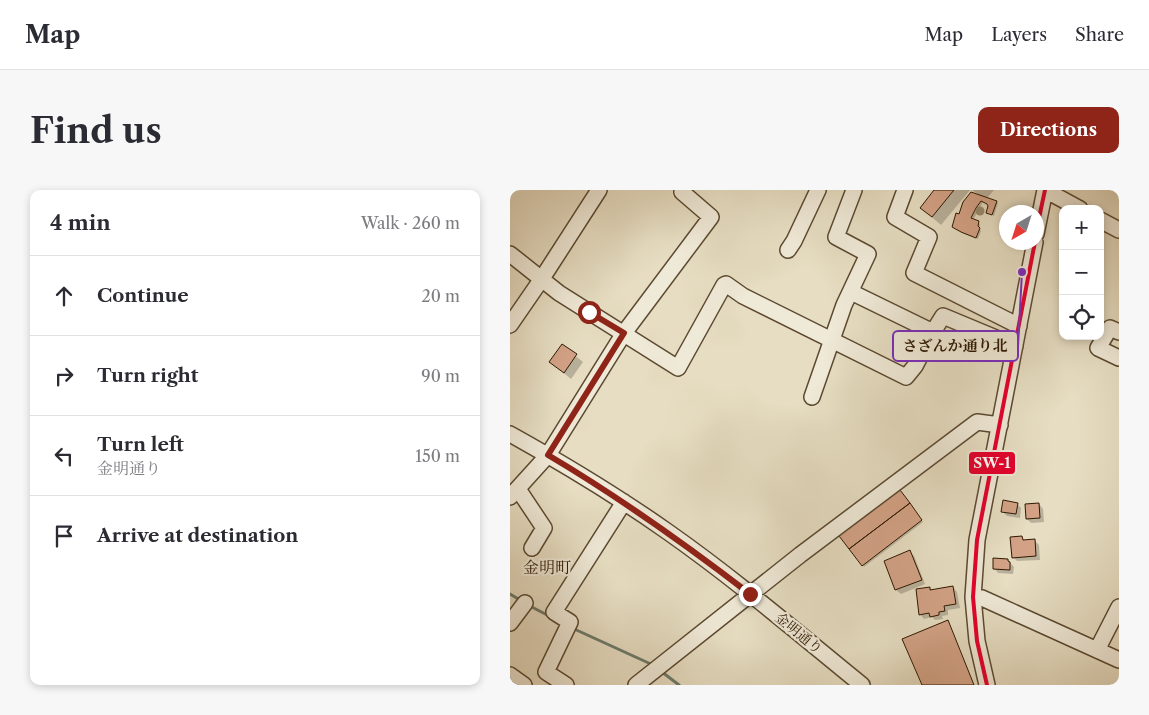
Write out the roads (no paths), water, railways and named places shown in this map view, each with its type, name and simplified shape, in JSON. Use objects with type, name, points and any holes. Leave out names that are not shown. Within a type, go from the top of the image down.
[{"type":"street","points":[[510,325],[542,280],[599,190]]},
{"type":"street","points":[[532,548],[544,528],[514,493],[548,455],[624,333],[711,217],[682,192],[683,190]]},
{"type":"street","points":[[788,250],[818,190]]},
{"type":"street","points":[[812,397],[850,292],[868,254],[836,238],[854,190]]},
{"type":"street","points":[[905,190],[895,217],[928,237],[914,273],[1019,326]]},
{"type":"street","points":[[1042,205],[1045,190],[1073,205]]},
{"type":"street","points":[[1104,222],[1119,230]]},
{"type":"street","points":[[987,685],[977,641],[973,597],[977,540],[1033,250]]},
{"type":"street","points":[[510,254],[559,293],[678,368],[726,284],[743,296],[906,377],[915,366],[943,316],[1015,346]]},
{"type":"street","points":[[850,292],[933,332]]},
{"type":"street","points":[[1119,332],[1110,328],[1098,348],[1119,358]]},
{"type":"street","points":[[636,685],[750,594],[978,422],[1000,425]]},
{"type":"street","name":"金明通り","points":[[510,434],[624,502],[669,533],[750,594],[862,685]]},
{"type":"street","points":[[566,685],[546,672],[570,622],[554,612],[624,502]]},
{"type":"street","points":[[973,597],[982,598],[1119,660]]},
{"type":"street","points":[[510,623],[526,603]]},
{"type":"street","points":[[1097,650],[1119,607]]},
{"type":"street","points":[[510,675],[524,685]]},
{"type":"waterway","points":[[510,594],[520,600]]},
{"type":"waterway","points":[[528,605],[551,617]]},
{"type":"waterway","points":[[572,628],[653,665]]},
{"type":"waterway","points":[[662,672],[679,685]]},
{"type":"place","name":"さざんか通り北","points":[[1022,272]]},
{"type":"district","name":"金明町","points":[[547,567]]}]
